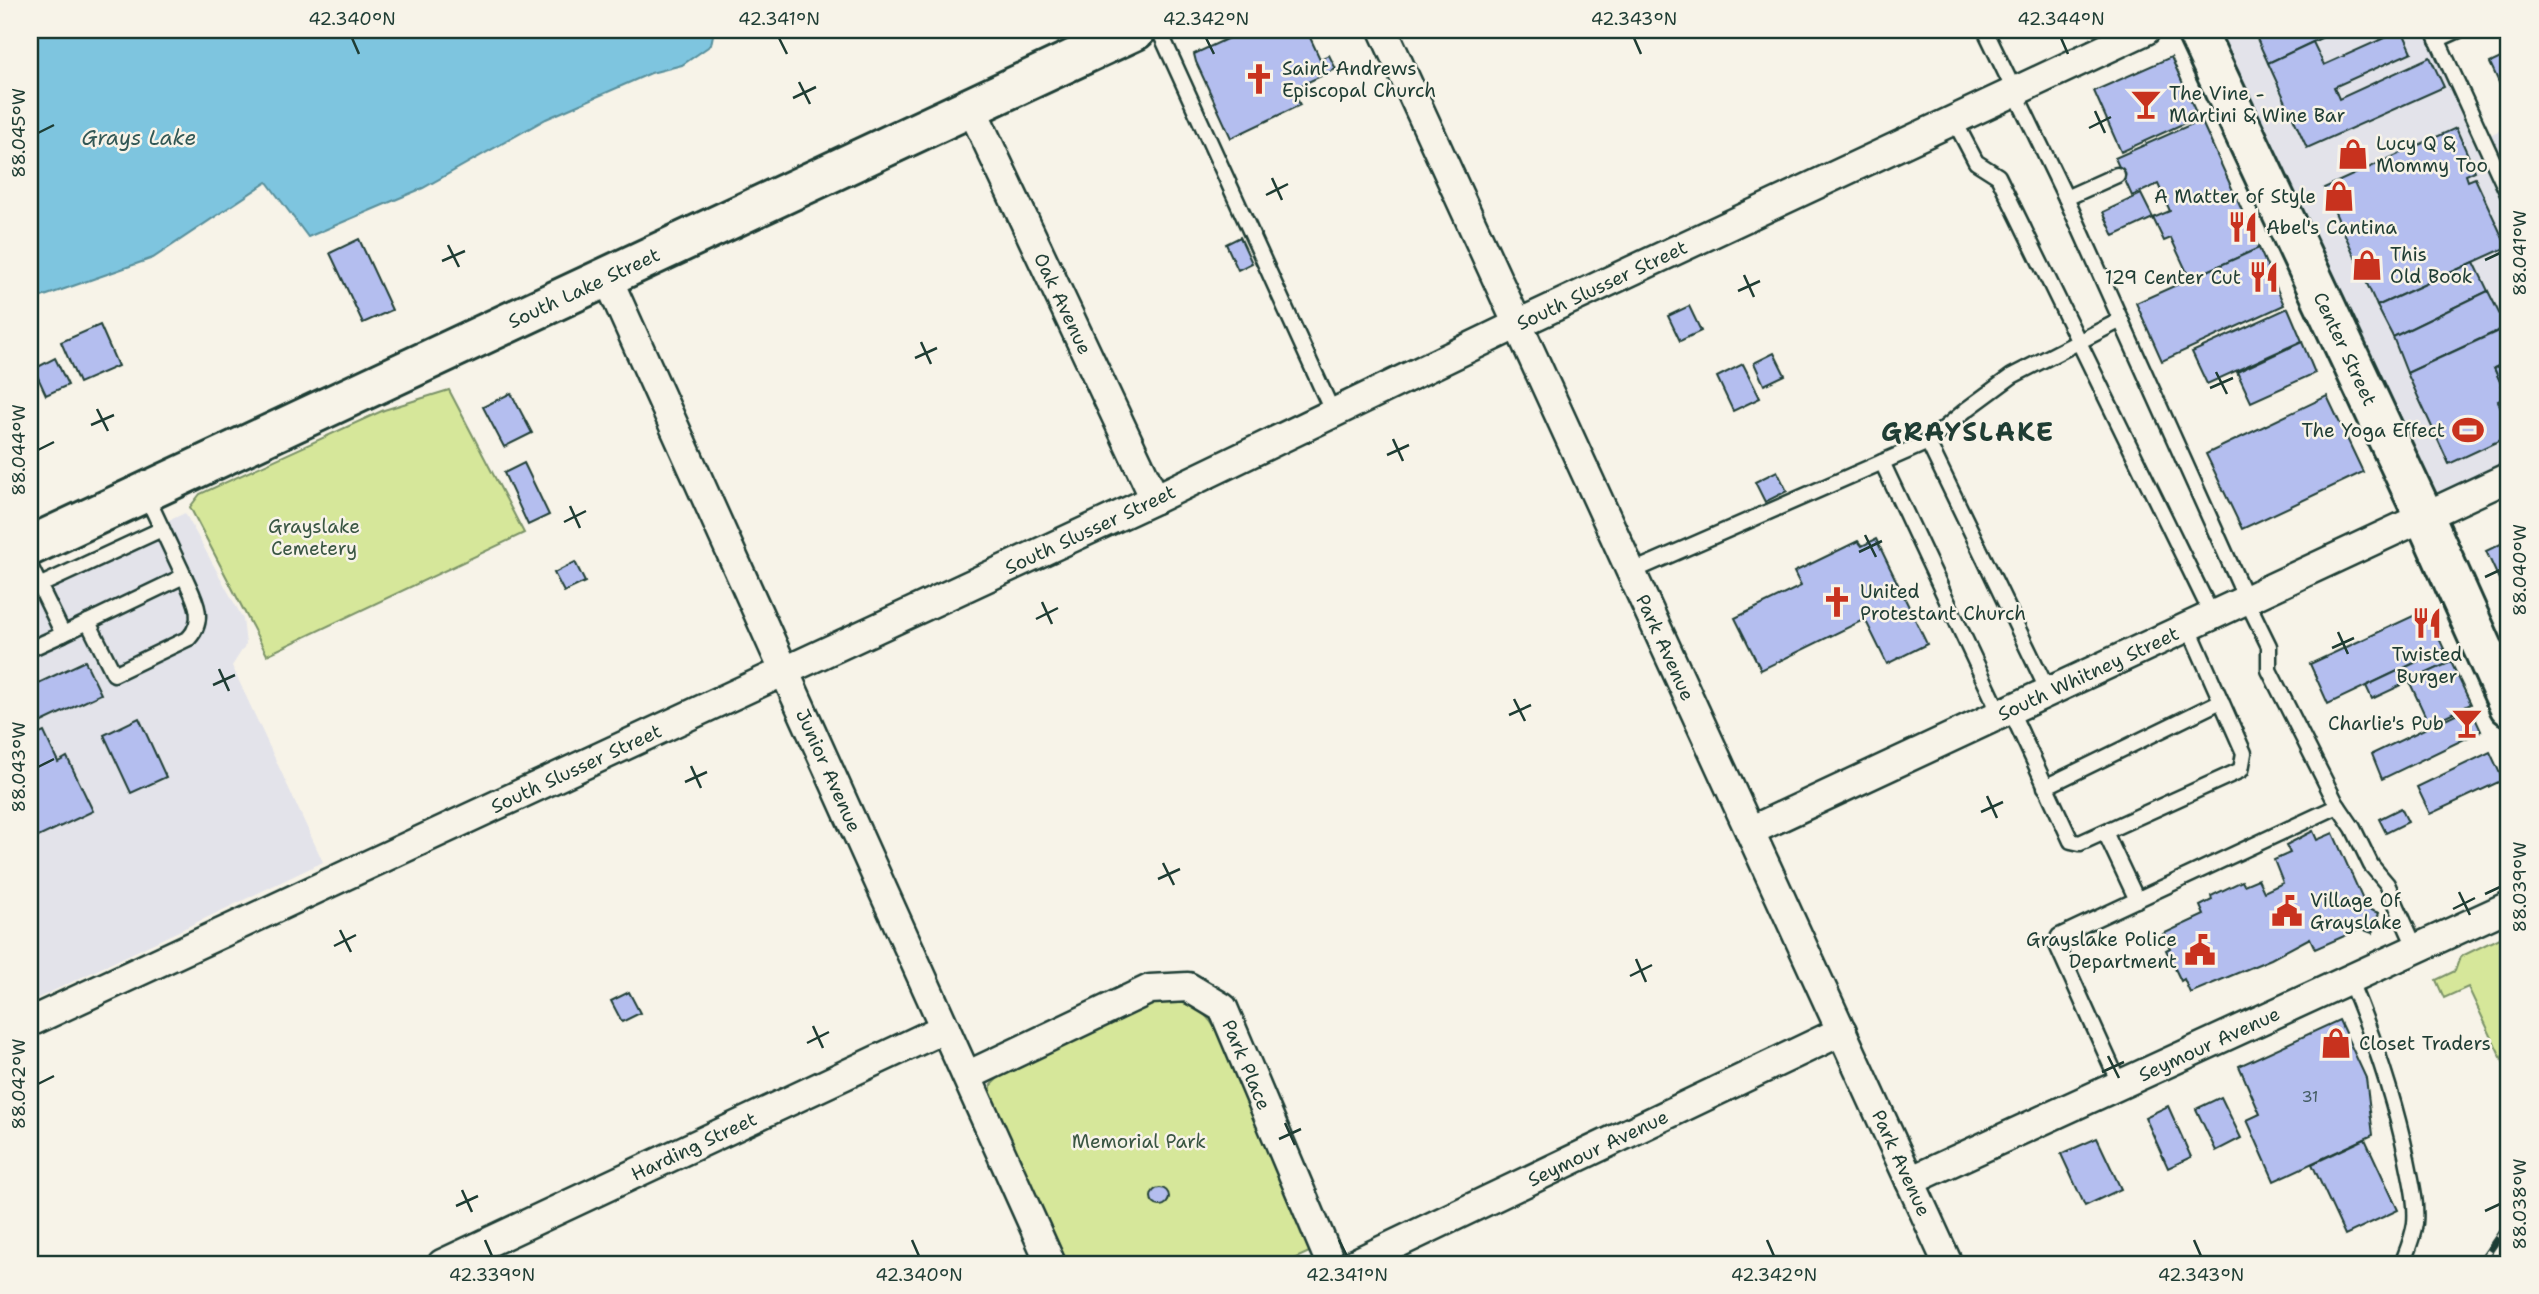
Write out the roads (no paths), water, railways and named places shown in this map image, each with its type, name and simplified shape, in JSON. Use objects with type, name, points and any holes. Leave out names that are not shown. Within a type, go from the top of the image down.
[{"type":"street","name":"South Lake Street","points":[[30,546],[1136,30]]},
{"type":"street","name":"Park Avenue","points":[[1383,30],[1948,1264]]},
{"type":"street","name":"South Slusser Street","points":[[30,1022],[1155,499],[1518,324],[2146,30]]},
{"type":"street","name":"Center Street","points":[[2196,30],[2424,516],[2509,706]]},
{"type":"street","name":"Oak Avenue","points":[[971,107],[1155,499]]},
{"type":"street","name":"Junior Avenue","points":[[607,277],[1051,1264]]},
{"type":"street","name":"South Whitney Street","points":[[1750,831],[2509,477]]},
{"type":"street","name":"Seymour Avenue","points":[[1910,1181],[2509,906]]},
{"type":"street","name":"Park Place","points":[[967,1076],[1150,989],[1188,987],[1223,1008],[1331,1264]]},
{"type":"street","name":"Harding Street","points":[[442,1264],[945,1028]]},
{"type":"street","name":"Seymour Avenue","points":[[1354,1264],[1842,1031]]},
{"type":"lane","points":[[1159,30],[1333,413]]},
{"type":"lane","points":[[2459,30],[2435,35],[2509,196]]},
{"type":"lane","points":[[1989,31],[2014,92],[2066,198],[2269,646],[2269,670],[2338,806],[2353,828],[2371,865],[2387,884],[2416,949]]},
{"type":"lane","points":[[1882,462],[2071,841],[2080,843],[2241,770],[2244,753],[2221,701],[2200,621],[2080,341],[1998,176],[1976,162],[1954,120]]},
{"type":"lane","points":[[2066,198],[2116,175]]},
{"type":"lane","points":[[1631,572],[1928,442],[2012,376],[2121,320]]},
{"type":"lane","points":[[1928,442],[2048,691]]},
{"type":"lane","points":[[88,622],[114,674],[189,638],[197,629],[195,599],[145,492]]},
{"type":"lane","points":[[34,588],[162,529]]},
{"type":"lane","points":[[30,566],[34,588],[62,634]]},
{"type":"lane","points":[[30,649],[184,576]]},
{"type":"lane","points":[[2045,787],[2221,701]]},
{"type":"lane","points":[[2120,1085],[2056,943],[2059,936],[2338,806]]},
{"type":"lane","points":[[2105,832],[2137,900]]},
{"type":"lane","points":[[2349,979],[2368,1023],[2398,1112],[2413,1190],[2415,1221],[2402,1264]]},
{"type":"water","name":"Grays Lake","points":[[30,30],[714,30],[711,45],[682,65],[651,73],[546,119],[423,188],[308,237],[267,182],[153,258],[30,301]]},
{"type":"railway","points":[[2480,1264],[2509,1222]]},
{"type":"railway","points":[[2498,1264],[2509,1248]]},
{"type":"place","name":"Saint Andrews Episcopal Church","points":[[1259,79]]},
{"type":"place","name":"The Vine - Martini & Wine Bar","points":[[2146,104]]},
{"type":"place","name":"Lucy Q & Mommy Too","points":[[2353,154]]},
{"type":"place","name":"A Matter of Style","points":[[2339,196]]},
{"type":"place","name":"Abel's Cantina","points":[[2243,227]]},
{"type":"place","name":"This Old Book","points":[[2367,265]]},
{"type":"place","name":"129 Center Cut","points":[[2264,277]]},
{"type":"place","name":"The Yoga Effect","points":[[2468,430]]},
{"type":"place","name":"United Protestant Church","points":[[1837,602]]},
{"type":"place","name":"Twisted Burger","points":[[2427,623]]},
{"type":"place","name":"Charlie's Pub","points":[[2467,723]]},
{"type":"place","name":"Village Of Grayslake","points":[[2287,911]]},
{"type":"place","name":"Grayslake Police Department","points":[[2200,950]]},
{"type":"place","name":"Closet Traders","points":[[2336,1043]]},
{"type":"district","name":"GRAYSLAKE","points":[[1968,432]]},
{"type":"park label","name":"Grayslake Cemetery","points":[[314,537]]},
{"type":"park label","name":"Memorial Park","points":[[1139,1141]]}]
